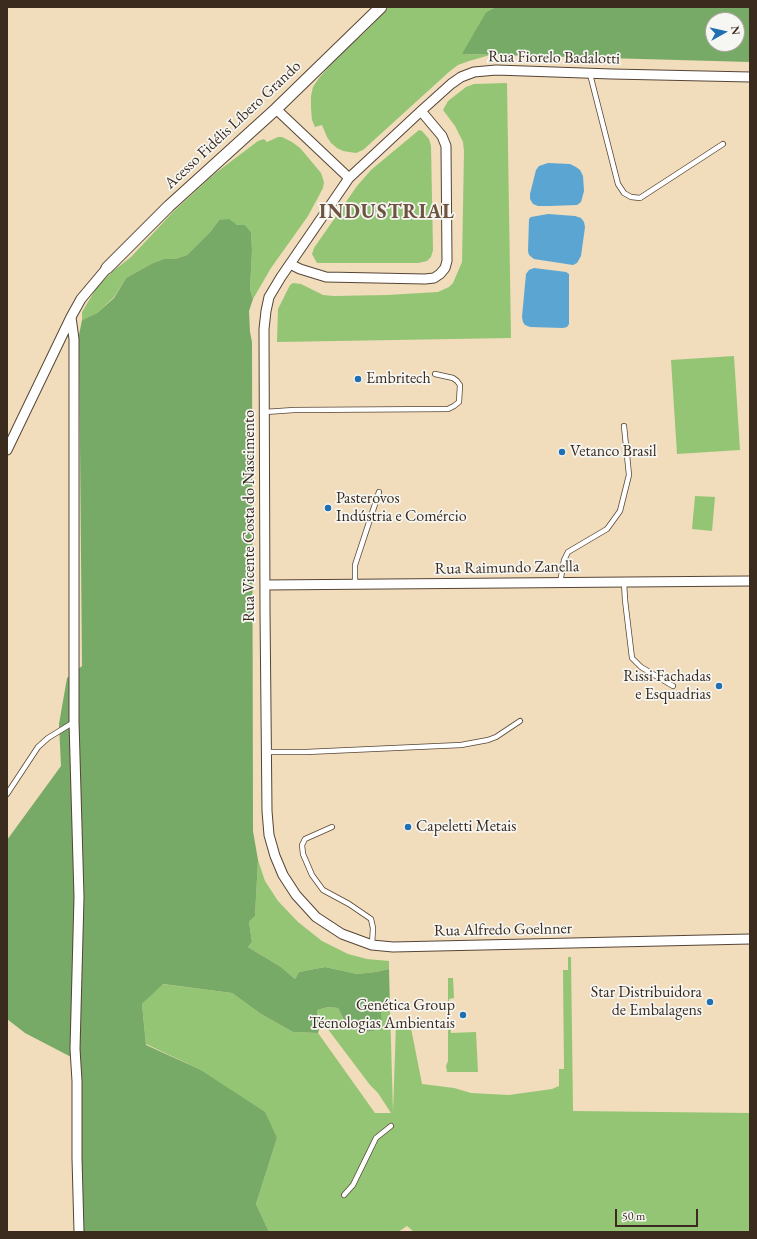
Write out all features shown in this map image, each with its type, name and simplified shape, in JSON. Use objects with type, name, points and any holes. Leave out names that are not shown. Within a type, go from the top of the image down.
[{"type":"street","name":"Acesso Fidélis Líbero Grando","points":[[107,268],[169,206],[276,109],[381,7]]},
{"type":"street","name":"Rua Fiorelo Badalotti","points":[[349,178],[456,80],[474,72],[496,70],[590,74],[750,77]]},
{"type":"street","points":[[276,109],[349,178]]},
{"type":"street","points":[[290,264],[300,269],[326,277],[425,279],[434,278],[440,274],[447,261],[446,146],[442,136],[421,111]]},
{"type":"street","name":"Rua Vicente Costa do Nascimento","points":[[283,875],[269,836],[267,811],[264,585],[264,329],[266,311],[270,297],[281,277],[349,178]]},
{"type":"street","points":[[7,450],[71,317],[81,299],[107,268]]},
{"type":"street","points":[[71,317],[74,339],[74,722],[78,897],[75,1049],[77,1081],[79,1232]]},
{"type":"street","name":"Rua Raimundo Zanella","points":[[264,585],[750,581]]},
{"type":"street","name":"Rua Alfredo Goelnner","points":[[283,875],[296,895],[316,917],[342,934],[372,945],[400,947],[750,939]]},
{"type":"lane","points":[[590,74],[618,184],[624,193],[631,197],[640,198],[723,144]]},
{"type":"lane","points":[[264,412],[294,410],[448,409],[459,402],[460,385],[453,378],[435,374]]},
{"type":"lane","points":[[560,583],[564,560],[568,552],[607,530],[620,511],[629,475],[624,426]]},
{"type":"lane","points":[[356,585],[354,565],[379,492]]},
{"type":"lane","points":[[624,582],[632,658],[641,667],[673,686]]},
{"type":"lane","points":[[266,752],[306,752],[461,745],[496,737],[520,721]]},
{"type":"lane","points":[[7,794],[38,748],[48,738],[74,722]]},
{"type":"lane","points":[[332,827],[305,839],[302,845],[303,854],[312,875],[323,890],[349,904],[371,920],[373,928],[372,945]]},
{"type":"lane","points":[[344,1195],[353,1185],[376,1138],[392,1126]]},
{"type":"green space","points":[[389,7],[496,7],[486,12],[463,54],[490,55],[458,65],[363,150],[356,153],[343,151],[331,143],[322,125],[315,127],[312,120],[311,108],[313,87],[343,51],[363,34]]},
{"type":"green space","points":[[496,7],[750,7],[750,62],[462,54],[486,12]]},
{"type":"green space","points":[[507,83],[511,338],[277,342],[278,309],[290,285],[293,283],[301,284],[323,295],[334,296],[438,292],[449,287],[453,283],[462,262],[464,151],[463,142],[455,126],[443,110],[448,101],[466,87],[474,84]]},
{"type":"green space","points":[[419,130],[422,131],[429,139],[431,146],[433,250],[431,257],[427,261],[418,263],[317,263],[312,254],[314,248],[357,186],[371,170]]},
{"type":"green space","points":[[278,137],[282,137],[292,142],[300,148],[321,173],[324,182],[323,188],[308,216],[271,268],[253,299],[250,290],[252,250],[251,232],[245,225],[237,225],[219,220],[211,231],[187,255],[175,259],[164,259],[153,263],[126,278],[114,297],[97,313],[82,320],[82,312],[97,287],[113,271],[131,257],[173,212],[213,175],[258,141],[264,139],[267,142]]},
{"type":"green space","points":[[229,219],[237,225],[245,225],[251,232],[252,250],[250,290],[253,299],[249,311],[252,342],[253,831],[258,860],[255,916],[249,922],[252,942],[248,947],[281,967],[295,979],[299,972],[325,967],[357,974],[389,969],[390,1008],[385,1009],[381,1013],[382,1024],[374,1031],[365,1032],[354,1028],[344,1020],[338,1008],[328,1007],[317,1010],[320,1026],[318,1033],[293,1032],[261,1014],[232,993],[163,984],[142,1004],[146,1045],[199,1069],[265,1112],[277,1138],[256,1204],[269,1232],[75,1232],[75,1059],[25,1033],[7,1019],[7,840],[61,766],[59,724],[67,678],[82,666],[79,335],[82,320],[97,313],[114,298],[126,278],[153,263],[164,259],[175,259],[187,255],[211,231],[219,220]]},
{"type":"green space","points":[[734,356],[740,450],[677,454],[671,360]]},
{"type":"green space","points":[[695,496],[715,497],[712,531],[692,529]]},
{"type":"green space","points":[[258,860],[265,881],[278,901],[298,922],[322,941],[348,954],[367,959],[389,961],[389,969],[357,974],[325,967],[299,972],[295,979],[281,967],[248,947],[252,942],[249,922],[255,916]]},
{"type":"green space","points":[[568,957],[571,957],[573,1111],[750,1113],[750,1232],[414,1232],[407,1226],[398,1232],[269,1232],[256,1204],[277,1138],[199,1069],[146,1044],[142,1004],[162,984],[232,993],[261,1014],[293,1032],[318,1033],[375,1113],[391,1113],[378,1093],[370,1085],[330,1032],[316,1010],[328,1007],[338,1008],[344,1020],[365,1032],[374,1031],[382,1024],[380,1013],[385,1009],[390,1008],[393,1112],[396,1024],[410,1023],[422,1084],[454,1088],[471,1093],[509,1095],[552,1089],[559,1086],[559,1069],[564,1069],[563,970],[568,970]]},
{"type":"green space","points":[[448,978],[453,978],[454,998],[449,999],[451,1033],[476,1032],[478,1072],[447,1072]]},
{"type":"water","points":[[548,163],[570,164],[580,170],[583,176],[584,191],[581,202],[577,205],[538,206],[533,204],[530,199],[530,194],[536,170],[539,166]]},
{"type":"water","points":[[548,214],[575,216],[581,218],[584,222],[585,227],[581,256],[577,263],[573,265],[534,259],[529,255],[529,219],[531,217]]},
{"type":"water","points":[[534,268],[566,272],[569,274],[569,324],[567,327],[530,327],[525,325],[523,322],[522,317],[526,274],[529,270]]},
{"type":"place","name":"Embritech","points":[[358,379]]},
{"type":"place","name":"Vetanco Brasil","points":[[562,452]]},
{"type":"place","name":"Pasterovos Indústria e Comércio","points":[[328,508]]},
{"type":"place","name":"Rissi Fachadas e Esquadrias","points":[[719,686]]},
{"type":"place","name":"Capeletti Metais","points":[[408,827]]},
{"type":"place","name":"Star Distribuidora de Embalagens","points":[[710,1002]]},
{"type":"place","name":"Genética Group Técnologias Ambientais","points":[[463,1015]]},
{"type":"district","name":"INDUSTRIAL","points":[[387,213]]}]
